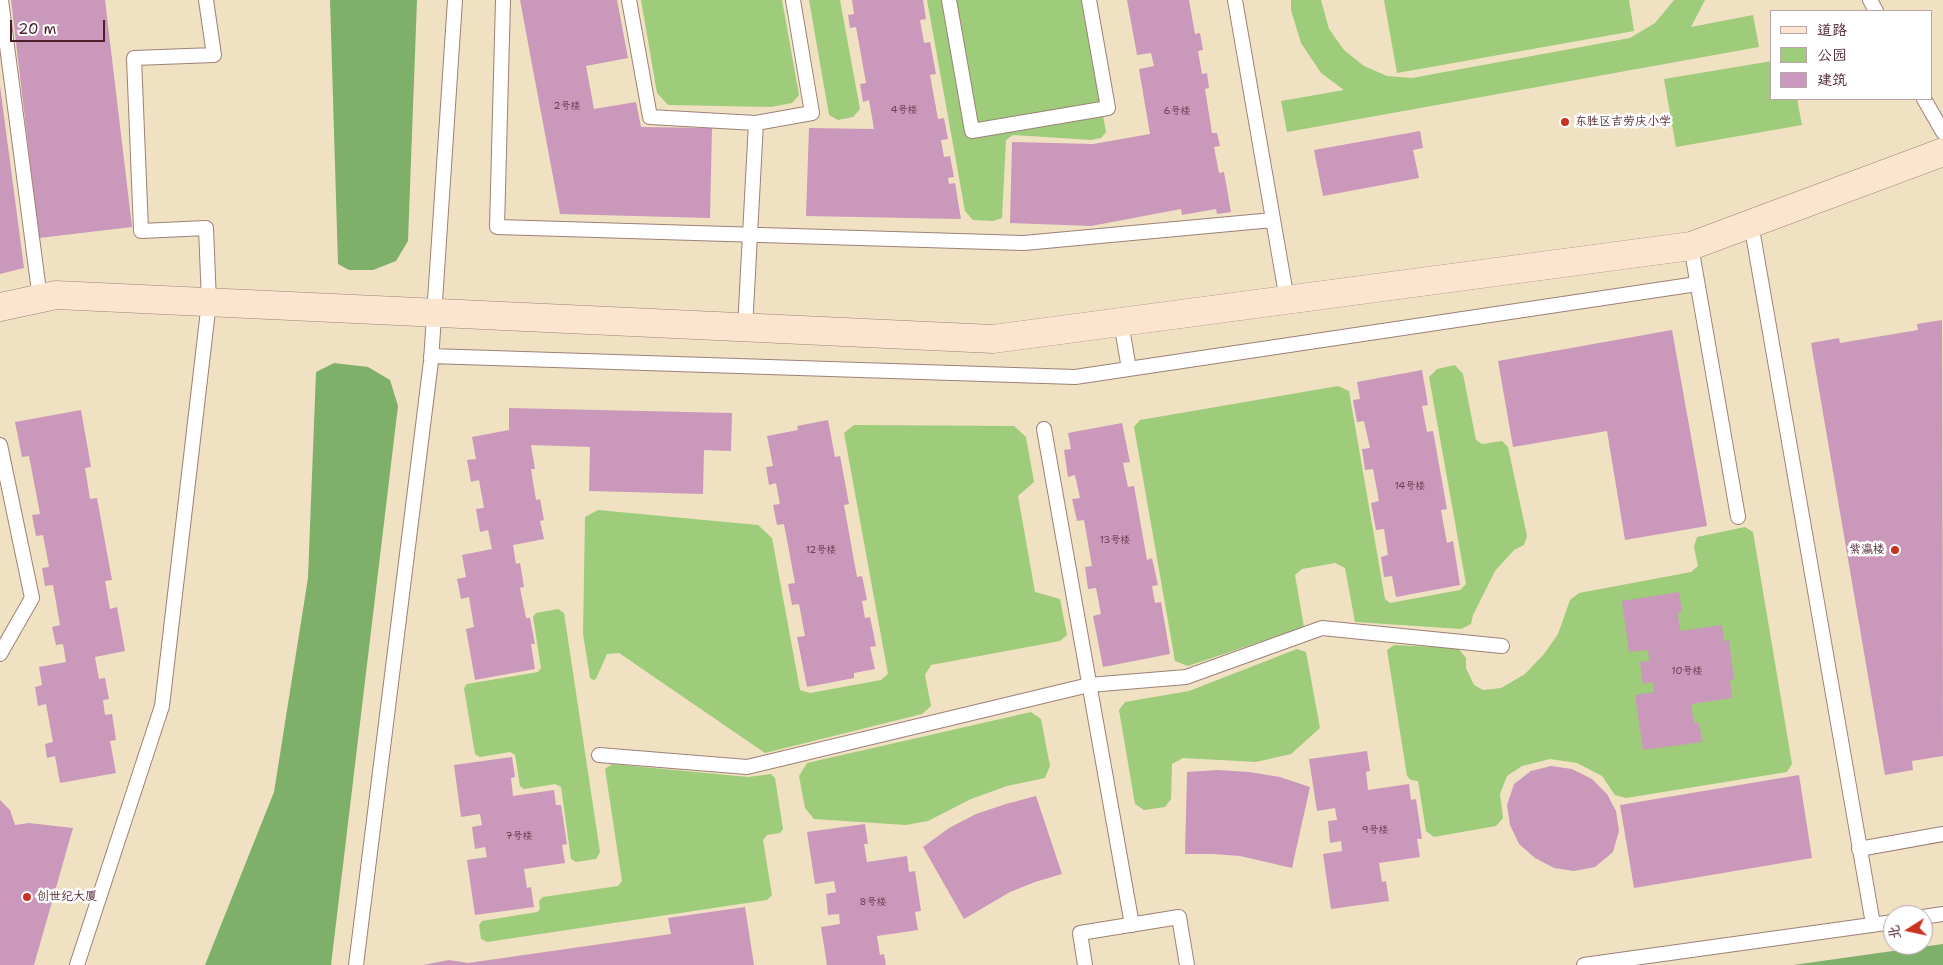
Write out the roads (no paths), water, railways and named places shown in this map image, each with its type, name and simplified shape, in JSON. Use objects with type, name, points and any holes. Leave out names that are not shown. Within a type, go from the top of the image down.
[{"type":"street","points":[[0,307],[56,295],[993,339],[1690,246],[1943,152]]},
{"type":"lane","points":[[1,0],[40,299]]},
{"type":"lane","points":[[77,965],[162,706],[209,302],[206,228],[141,231],[134,58],[214,55],[206,0]]},
{"type":"lane","points":[[356,965],[432,356],[455,0]]},
{"type":"lane","points":[[503,0],[497,228],[1024,243],[1273,220]]},
{"type":"lane","points":[[629,0],[650,117],[756,123],[812,113],[793,0]]},
{"type":"lane","points":[[949,0],[972,132],[1108,108],[1089,0]]},
{"type":"lane","points":[[1235,0],[1287,300]]},
{"type":"lane","points":[[1925,100],[1943,132]]},
{"type":"lane","points":[[745,328],[756,123]]},
{"type":"lane","points":[[1751,223],[1873,924]]},
{"type":"lane","points":[[1690,246],[1738,517]]},
{"type":"lane","points":[[432,356],[1075,377],[1697,284]]},
{"type":"lane","points":[[1121,322],[1129,369]]},
{"type":"lane","points":[[1044,429],[1132,925]]},
{"type":"lane","points":[[0,445],[32,598],[0,654]]},
{"type":"lane","points":[[599,755],[747,767],[1089,685],[1186,678],[1322,628],[1502,646]]},
{"type":"lane","points":[[1859,849],[1943,834]]},
{"type":"lane","points":[[1085,965],[1080,933],[1179,917],[1187,965]]},
{"type":"lane","points":[[1584,965],[1883,923]]},
{"type":"place","name":"东胜区吉劳庆小学","points":[[1565,122]]},
{"type":"place","name":"紫瀛楼","points":[[1895,550]]},
{"type":"place","name":"创世纪大厦","points":[[27,897]]}]
